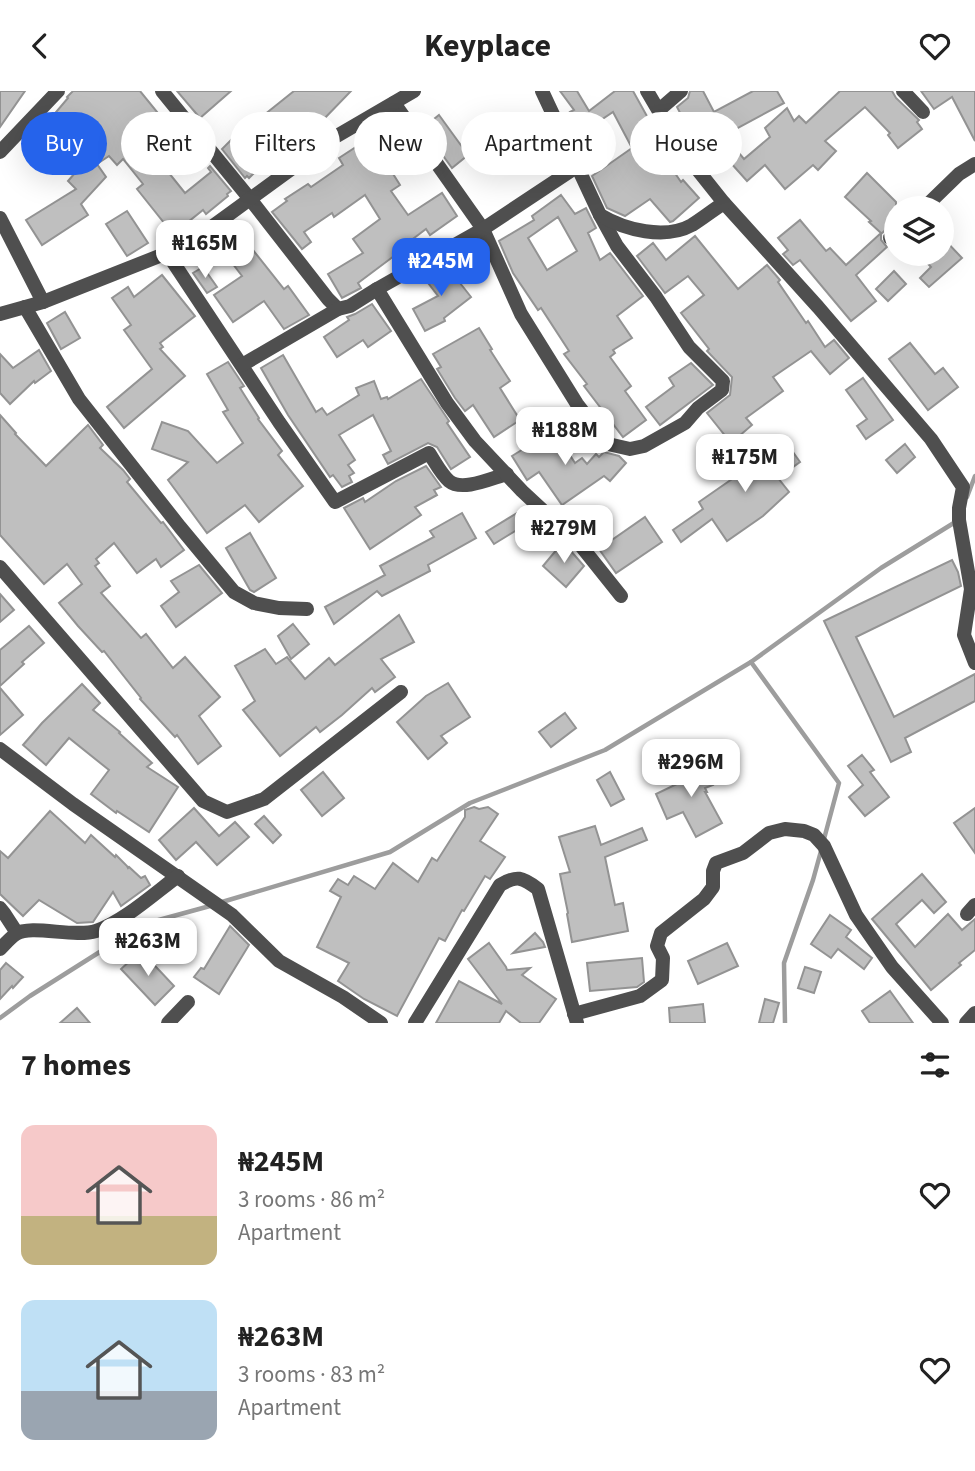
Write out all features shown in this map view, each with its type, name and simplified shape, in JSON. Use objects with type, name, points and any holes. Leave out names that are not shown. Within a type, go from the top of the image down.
[{"type":"street","points":[[0,152],[58,91]]},
{"type":"street","points":[[162,91],[338,309]]},
{"type":"street","points":[[0,314],[43,302],[166,253],[209,229],[335,137],[414,91]]},
{"type":"street","points":[[542,91],[552,112]]},
{"type":"street","points":[[647,91],[681,149],[724,203],[914,418],[960,481],[959,520],[971,589],[964,635],[975,663]]},
{"type":"street","points":[[659,110],[681,91]]},
{"type":"street","points":[[903,91],[923,111]]},
{"type":"street","points":[[394,103],[483,229],[521,314],[577,404],[608,444],[630,449],[644,446],[685,423],[698,408],[722,390],[723,381],[689,347],[656,297],[617,246],[582,175]]},
{"type":"street","points":[[936,196],[959,174],[975,164]]},
{"type":"street","points":[[242,365],[483,229],[564,175]]},
{"type":"street","points":[[600,215],[635,229],[668,232],[689,226],[724,203]]},
{"type":"street","points":[[0,218],[43,302]]},
{"type":"street","points":[[166,253],[335,502],[429,453],[449,481],[459,486],[507,474]]},
{"type":"street","points":[[377,289],[447,403],[475,441],[522,491],[581,546],[621,596]]},
{"type":"street","points":[[25,307],[79,399],[234,591],[254,603],[307,608]]},
{"type":"street","points":[[0,567],[202,801],[227,812],[264,799],[401,692]]},
{"type":"street","points":[[0,749],[73,804],[232,915],[279,961],[343,997],[381,1023]]},
{"type":"street","points":[[415,1023],[500,885],[513,878],[526,880],[537,890],[576,1018],[640,996],[662,980],[663,958],[657,946],[661,933],[704,899],[713,887],[716,863],[743,853],[769,833],[785,829],[814,835],[824,846],[856,915],[892,967],[942,1023]]},
{"type":"street","points":[[0,949],[17,933],[31,930],[67,934],[95,931],[122,917],[178,876]]},
{"type":"street","points":[[0,908],[17,933]]},
{"type":"street","points":[[168,1023],[188,1002]]},
{"type":"street","points":[[966,1023],[975,1013]]},
{"type":"building","points":[[0,91],[25,91],[0,127]]},
{"type":"building","points":[[73,91],[140,91],[157,112],[121,112],[121,161],[117,165],[109,156],[107,157],[107,112],[56,112]]},
{"type":"building","points":[[177,91],[231,91],[207,112],[195,112]]},
{"type":"building","points":[[294,91],[351,91],[331,112],[268,112]]},
{"type":"building","points":[[560,91],[577,91],[589,111],[615,91],[633,91],[645,112],[630,112],[630,144],[616,118],[616,112],[570,112],[574,110]]},
{"type":"building","points":[[690,91],[703,91],[714,112],[680,112],[677,107],[688,98]]},
{"type":"building","points":[[753,91],[777,91],[784,103],[742,126],[742,112],[714,112]]},
{"type":"building","points":[[840,91],[892,91],[919,120],[917,122],[922,129],[898,148],[888,135],[890,133],[865,107],[825,141],[836,151],[818,170],[813,165],[785,189],[765,165],[747,181],[742,175],[742,157],[744,159],[770,137],[765,128],[787,108],[794,121],[799,116],[806,123]]},
{"type":"building","points":[[921,91],[975,91],[975,141],[952,97],[934,109]]},
{"type":"building","points":[[447,126],[461,145],[461,161],[452,168],[447,161]]},
{"type":"building","points":[[230,141],[230,159],[222,149]]},
{"type":"building","points":[[354,148],[354,175],[394,175],[400,185],[391,191],[408,215],[442,193],[457,216],[430,235],[426,229],[358,283],[361,288],[342,298],[328,274],[363,253],[353,239],[380,219],[365,195],[334,217],[332,213],[304,232],[311,242],[302,249],[272,212],[287,201],[285,199],[308,184],[311,187],[328,175],[340,175],[340,167],[343,165],[340,157]]},
{"type":"building","points":[[630,149],[630,175],[676,175],[699,198],[670,222],[650,199],[625,216],[607,208],[592,176],[616,175],[616,159]]},
{"type":"building","points":[[216,173],[231,191],[206,214],[203,210],[173,234],[137,189],[143,184],[136,175],[171,175],[185,193],[207,175]]},
{"type":"building","points":[[867,173],[890,196],[884,196],[884,231],[881,240],[884,250],[856,275],[876,301],[851,321],[800,260],[793,265],[783,254],[788,250],[778,238],[800,220],[826,251],[830,248],[846,265],[881,233],[845,197]]},
{"type":"building","points":[[73,175],[106,177],[81,204],[88,215],[42,245],[26,220],[76,189],[68,181]]},
{"type":"building","points":[[561,195],[575,214],[586,208],[596,228],[588,233],[600,260],[610,253],[643,296],[617,316],[632,338],[613,350],[615,353],[610,357],[631,386],[625,391],[646,420],[623,437],[584,386],[587,384],[564,354],[569,351],[541,308],[538,310],[513,273],[499,241],[534,220],[532,216]],"holes":[[[558,217],[577,251],[547,270],[528,238]]]},
{"type":"building","points":[[127,211],[148,243],[127,256],[106,224]]},
{"type":"building","points":[[695,236],[738,289],[767,265],[825,347],[834,340],[849,358],[830,374],[811,351],[773,377],[783,391],[746,418],[752,425],[731,443],[707,413],[730,395],[732,377],[707,351],[709,349],[681,313],[704,295],[688,276],[665,293],[637,256],[653,243],[666,260]]},
{"type":"building","points":[[245,240],[284,289],[288,286],[309,315],[284,329],[264,301],[233,322],[214,295],[242,276],[226,255]]},
{"type":"building","points":[[954,250],[962,258],[954,265]]},
{"type":"building","points":[[445,264],[471,297],[444,318],[445,321],[425,331],[413,309],[438,296],[425,279]]},
{"type":"building","points":[[953,266],[929,287],[920,278],[931,267]]},
{"type":"building","points":[[203,267],[217,287],[207,293],[193,273]]},
{"type":"building","points":[[894,271],[906,284],[888,301],[876,289]]},
{"type":"building","points":[[162,275],[195,316],[160,343],[163,347],[160,349],[185,376],[124,428],[107,407],[152,369],[124,330],[131,325],[112,298],[128,287],[134,297]]},
{"type":"building","points":[[372,304],[391,331],[368,347],[363,340],[337,357],[324,337],[349,320],[347,317]]},
{"type":"building","points":[[65,312],[80,338],[61,349],[47,323]]},
{"type":"building","points":[[479,328],[510,381],[500,388],[520,420],[494,437],[473,405],[465,411],[455,398],[437,369],[441,367],[433,354]]},
{"type":"building","points":[[910,343],[935,374],[943,368],[958,387],[928,410],[889,359]]},
{"type":"building","points":[[39,350],[51,371],[35,383],[34,381],[10,404],[0,393],[0,354],[13,368]]},
{"type":"building","points":[[283,355],[316,412],[322,408],[327,415],[359,395],[356,388],[374,381],[381,399],[388,399],[421,379],[470,457],[451,469],[437,447],[428,443],[388,464],[383,455],[391,451],[373,415],[339,435],[355,460],[348,465],[354,473],[349,476],[352,482],[342,487],[333,475],[330,477],[288,415],[261,368]]},
{"type":"building","points":[[228,362],[244,386],[240,388],[258,419],[282,451],[278,455],[303,486],[259,522],[245,505],[207,533],[168,480],[188,462],[152,449],[162,422],[188,431],[217,463],[243,443],[223,412],[228,410],[207,374]]},
{"type":"building","points":[[691,363],[713,385],[660,425],[646,407],[674,386],[669,378]]},
{"type":"building","points":[[863,378],[893,420],[866,439],[857,426],[867,419],[846,390]]},
{"type":"building","points":[[0,415],[46,466],[88,425],[103,445],[100,448],[123,470],[130,479],[127,482],[184,550],[161,567],[156,559],[137,573],[114,543],[96,559],[99,563],[95,566],[110,586],[101,593],[141,638],[146,634],[173,668],[185,657],[220,697],[199,716],[221,746],[198,764],[177,735],[175,737],[140,699],[104,651],[102,652],[59,603],[82,584],[67,564],[44,584],[0,535]]},
{"type":"building","points":[[554,430],[575,463],[582,458],[587,464],[596,454],[599,457],[604,452],[619,456],[626,463],[610,481],[604,476],[562,505],[539,472],[527,480],[512,456]]},
{"type":"building","points":[[783,438],[800,462],[778,478],[789,492],[763,516],[727,541],[712,519],[681,542],[673,530],[703,509],[699,502],[745,470],[742,466]]},
{"type":"building","points":[[905,444],[915,457],[897,473],[886,460]]},
{"type":"building","points":[[426,466],[441,487],[434,490],[437,495],[415,507],[421,515],[370,549],[344,508],[363,498],[365,502],[396,481]]},
{"type":"building","points":[[462,513],[476,538],[428,565],[430,571],[382,596],[377,591],[334,624],[325,607],[385,575],[380,566],[434,537],[430,531]]},
{"type":"building","points":[[517,513],[525,525],[494,544],[486,532]]},
{"type":"building","points":[[645,517],[662,542],[616,573],[599,549]]},
{"type":"building","points":[[250,533],[276,578],[254,592],[250,590],[226,548]]},
{"type":"building","points":[[563,542],[584,566],[566,587],[543,566]]},
{"type":"building","points":[[952,560],[961,586],[856,637],[894,717],[975,674],[975,701],[905,738],[911,752],[891,762],[824,621]]},
{"type":"building","points":[[199,565],[222,593],[176,627],[161,606],[179,592],[171,581]]},
{"type":"building","points":[[0,594],[14,610],[0,622]]},
{"type":"building","points":[[399,615],[414,642],[381,659],[395,677],[375,692],[372,688],[320,732],[316,727],[280,756],[243,710],[255,701],[235,666],[265,649],[276,664],[287,657],[305,679],[329,658],[335,665]]},
{"type":"building","points":[[293,624],[309,644],[291,659],[278,636]]},
{"type":"building","points":[[29,626],[44,643],[0,686],[0,650]]},
{"type":"building","points":[[448,683],[470,717],[441,736],[447,743],[428,759],[397,722],[426,696]]},
{"type":"building","points":[[82,684],[100,703],[93,710],[152,763],[147,767],[178,787],[149,832],[117,811],[116,813],[91,794],[109,770],[69,738],[46,765],[23,745]]},
{"type":"building","points":[[0,688],[23,715],[0,735]]},
{"type":"building","points":[[565,713],[576,728],[551,747],[539,732]]},
{"type":"building","points":[[862,755],[874,770],[870,772],[889,797],[865,816],[849,797],[863,785],[848,766]]},
{"type":"building","points":[[703,761],[713,785],[705,788],[705,792],[722,823],[696,837],[683,812],[667,819],[656,794],[679,783],[675,773]]},
{"type":"building","points":[[323,772],[344,798],[322,816],[301,790]]},
{"type":"building","points":[[610,772],[624,799],[611,806],[597,780]]},
{"type":"building","points":[[488,807],[498,814],[480,841],[505,857],[490,879],[485,876],[445,941],[439,938],[397,1016],[364,999],[338,981],[349,963],[317,947],[341,897],[330,891],[338,879],[348,885],[354,876],[375,889],[393,863],[418,882],[432,858],[437,861],[465,817],[465,810]]},
{"type":"building","points":[[194,808],[219,836],[235,822],[249,837],[217,865],[196,842],[176,860],[159,840]]},
{"type":"building","points":[[975,808],[975,853],[954,823]]},
{"type":"building","points":[[50,811],[85,843],[91,835],[141,878],[145,876],[150,885],[121,906],[113,892],[93,922],[77,923],[39,900],[23,916],[0,894],[0,851],[8,858]]},
{"type":"building","points":[[264,816],[281,835],[273,843],[255,824]]},
{"type":"building","points":[[595,826],[601,845],[642,828],[647,840],[605,857],[615,905],[623,903],[628,931],[572,942],[560,874],[570,872],[559,837]]},
{"type":"building","points":[[922,874],[946,902],[934,913],[922,900],[896,924],[915,947],[948,914],[962,930],[975,919],[975,950],[931,990],[872,919]]},
{"type":"building","points":[[830,915],[851,930],[846,937],[872,958],[864,969],[838,949],[831,958],[811,944]]},
{"type":"building","points":[[230,926],[249,945],[219,994],[194,977],[201,968],[204,969]]},
{"type":"building","points":[[535,933],[545,947],[513,953]]},
{"type":"building","points":[[489,943],[507,970],[530,968],[522,975],[556,999],[539,1023],[521,1023],[506,1011],[499,1023],[436,1023],[459,981],[502,1004],[468,959]]},
{"type":"building","points":[[727,943],[738,966],[698,984],[688,961]]},
{"type":"building","points":[[141,951],[174,986],[155,1005],[121,969]]},
{"type":"building","points":[[642,958],[644,982],[637,987],[590,991],[587,963]]},
{"type":"building","points":[[6,963],[23,977],[0,999],[0,970]]},
{"type":"building","points":[[805,967],[821,972],[814,993],[798,988]]},
{"type":"building","points":[[890,991],[913,1023],[870,1023],[862,1011]]},
{"type":"building","points":[[765,999],[779,1003],[773,1023],[759,1023]]},
{"type":"building","points":[[703,1004],[705,1023],[670,1023],[669,1008]]},
{"type":"building","points":[[77,1008],[90,1023],[60,1023]]},
{"type":"waterway","points":[[967,497],[975,476]]},
{"type":"waterway","points":[[222,902],[390,852],[470,803],[605,750],[751,662],[881,568],[957,521]]},
{"type":"waterway","points":[[751,662],[839,783],[824,839]]},
{"type":"waterway","points":[[785,1023],[784,963],[821,851]]},
{"type":"waterway","points":[[0,1018],[144,924],[210,906]]}]
